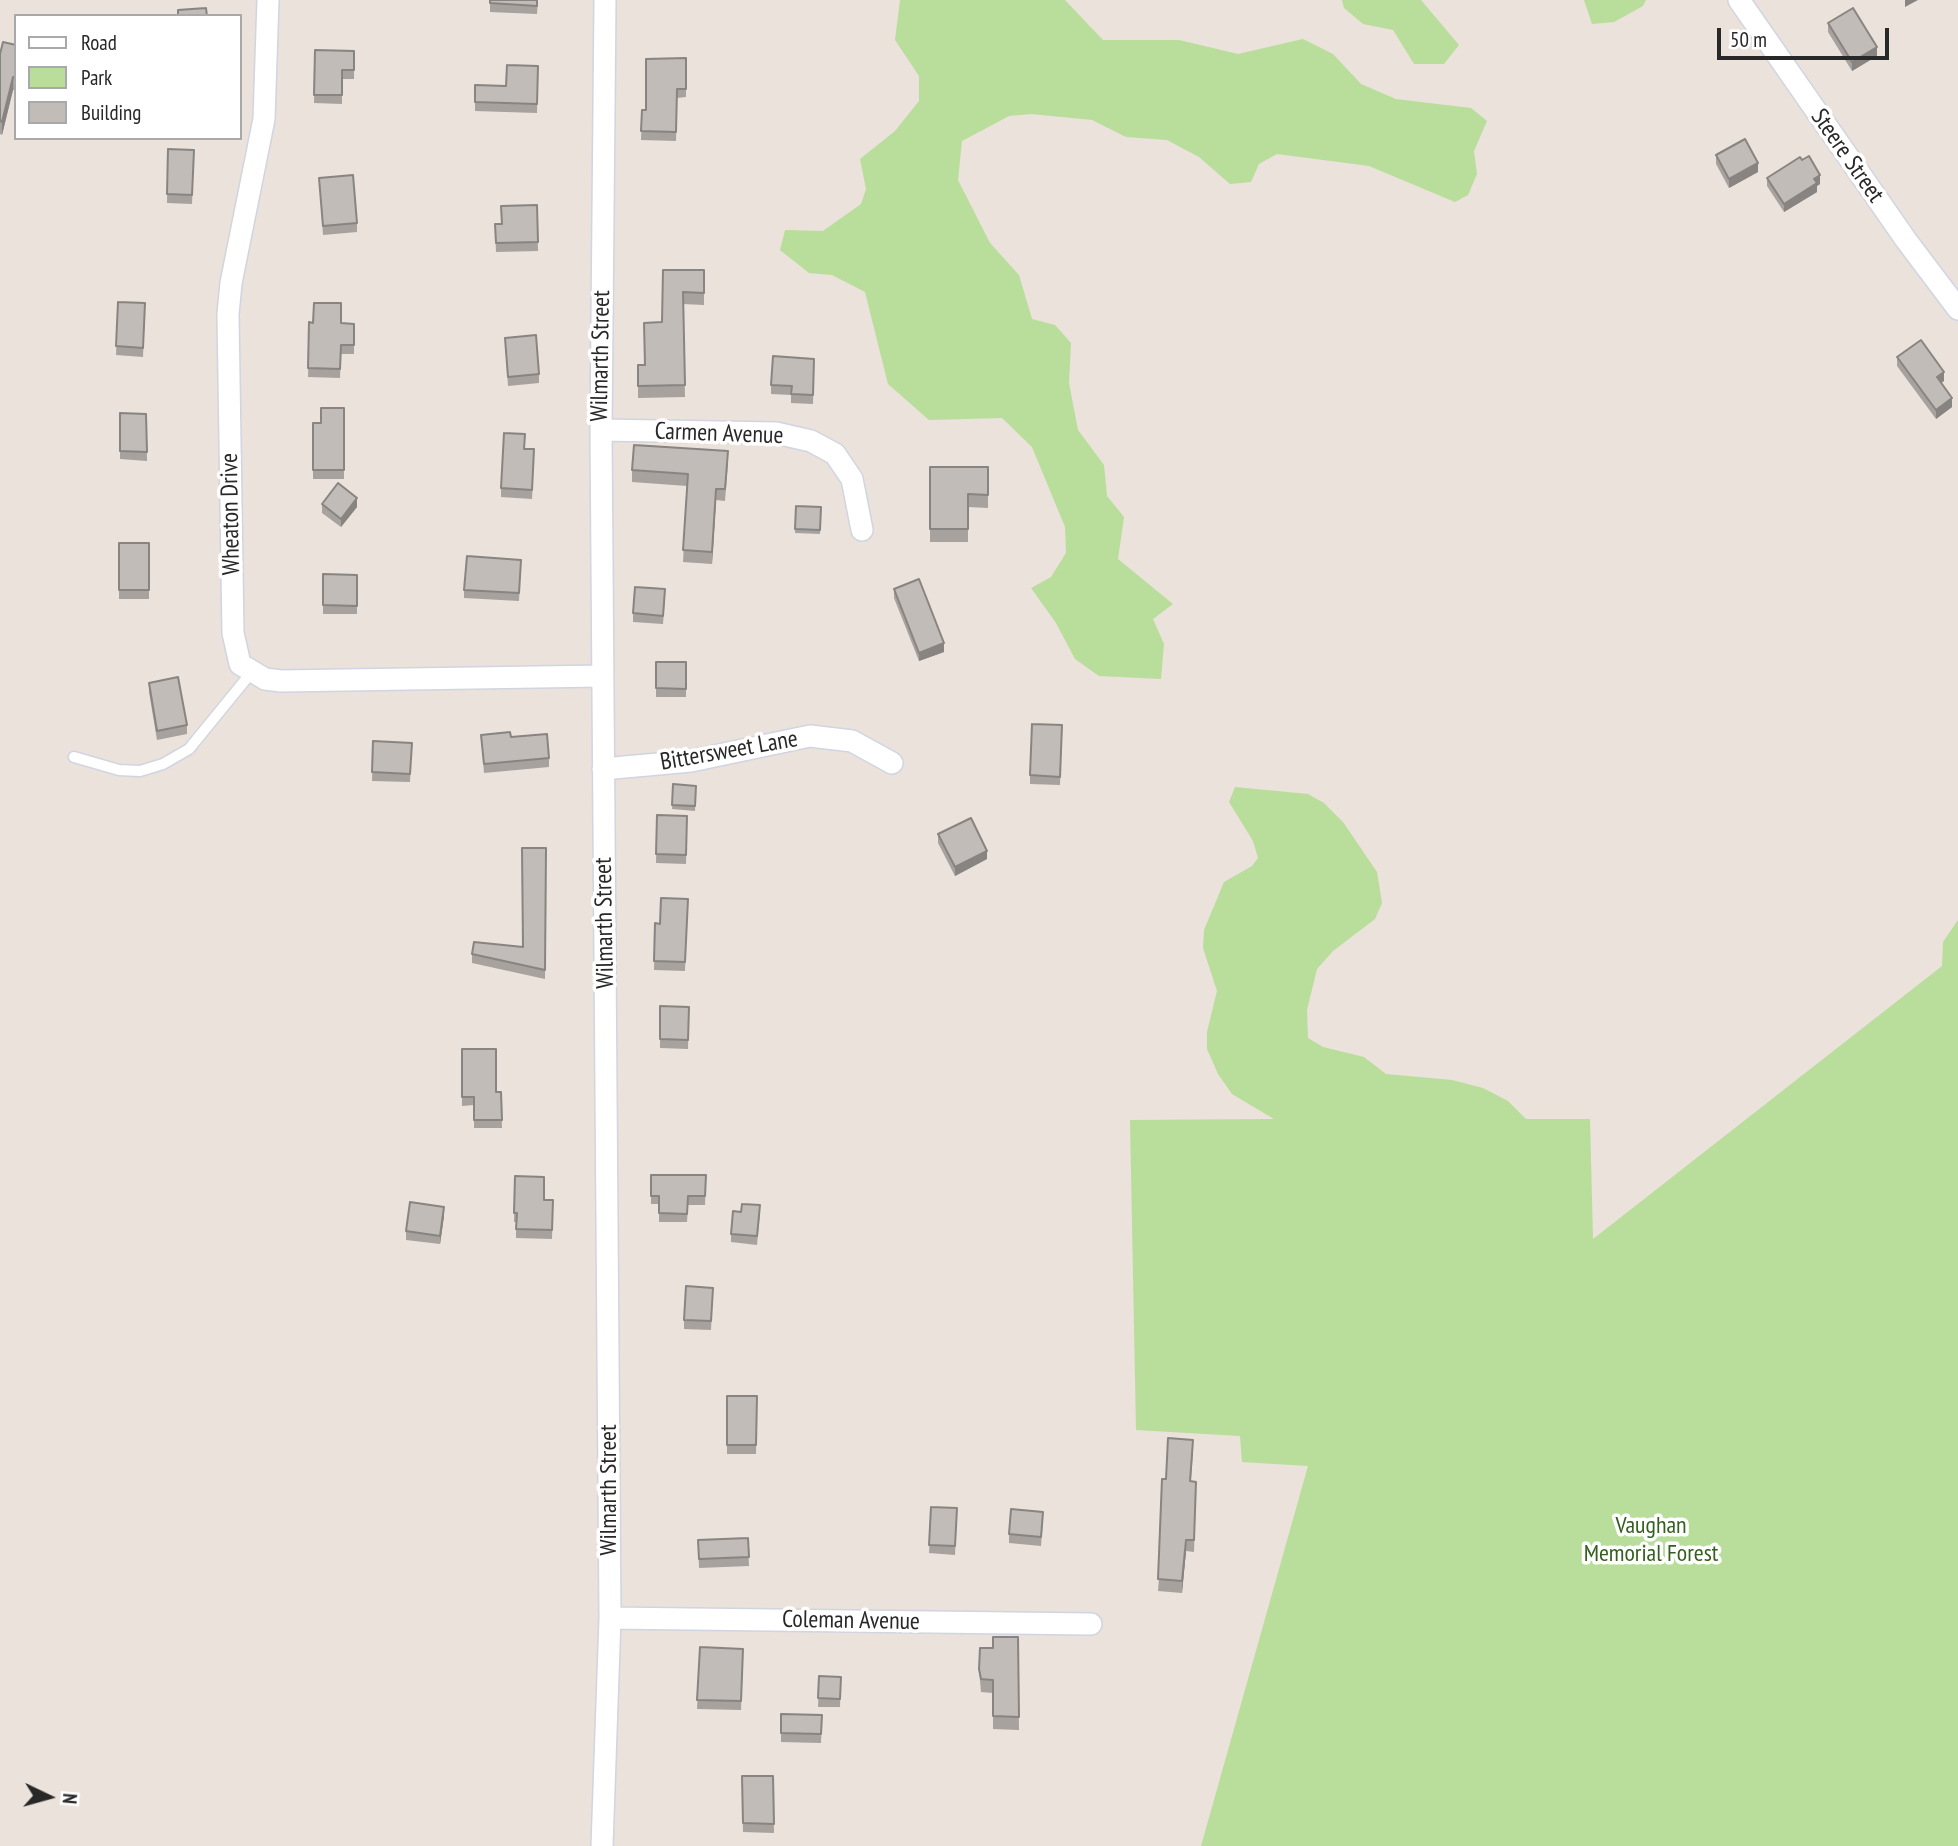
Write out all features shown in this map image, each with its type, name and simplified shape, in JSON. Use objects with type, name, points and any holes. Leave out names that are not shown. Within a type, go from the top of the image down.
[{"type":"street","name":"Wheaton Drive","points":[[251,673],[240,664],[233,633],[228,314],[230,283],[264,119],[268,0]]},
{"type":"street","name":"Wilmarth Street","points":[[602,1846],[610,1618],[601,430],[605,0]]},
{"type":"street","name":"Steere Street","points":[[1739,0],[1906,240],[1958,309]]},
{"type":"street","name":"Carmen Avenue","points":[[601,430],[776,433],[811,441],[835,454],[852,479],[862,530]]},
{"type":"street","points":[[251,673],[281,681],[603,676]]},
{"type":"street","name":"Bittersweet Lane","points":[[603,769],[691,761],[810,736],[852,741],[892,763]]},
{"type":"street","name":"Coleman Avenue","points":[[610,1618],[1091,1624]]},
{"type":"lane","points":[[74,757],[119,770],[140,771],[163,764],[189,749],[251,673]]},
{"type":"green space","points":[[900,0],[1065,0],[1103,40],[1179,40],[1238,54],[1303,39],[1333,54],[1361,84],[1396,99],[1471,108],[1487,121],[1474,151],[1477,174],[1468,195],[1455,202],[1369,166],[1277,154],[1259,164],[1251,182],[1230,184],[1199,157],[1167,140],[1126,137],[1092,120],[1031,114],[1009,116],[962,141],[958,180],[990,243],[1019,275],[1032,319],[1055,325],[1071,343],[1069,383],[1078,430],[1104,465],[1107,496],[1124,517],[1118,559],[1173,604],[1153,619],[1164,644],[1161,679],[1099,676],[1075,659],[1056,623],[1031,588],[1051,577],[1066,553],[1065,527],[1032,447],[1002,418],[929,420],[888,384],[865,292],[832,275],[809,273],[780,250],[785,230],[823,231],[861,204],[866,189],[860,159],[895,131],[919,101],[919,76],[895,40]]},
{"type":"green space","points":[[1342,0],[1421,0],[1459,45],[1444,64],[1414,64],[1393,30],[1363,24],[1344,8]]},
{"type":"green space","points":[[1584,0],[1646,0],[1643,6],[1614,22],[1592,24]]},
{"type":"green space","name":"Vaughan Memorial Forest","points":[[1235,787],[1308,794],[1324,803],[1343,822],[1377,872],[1382,903],[1375,919],[1333,951],[1317,969],[1307,1010],[1308,1038],[1323,1047],[1364,1057],[1386,1074],[1452,1080],[1483,1088],[1508,1101],[1526,1119],[1590,1119],[1593,1239],[1942,966],[1943,942],[1958,920],[1958,1846],[1201,1846],[1308,1466],[1242,1462],[1240,1436],[1136,1430],[1130,1120],[1274,1119],[1232,1094],[1218,1074],[1207,1049],[1207,1032],[1217,991],[1203,948],[1204,930],[1224,882],[1252,866],[1258,858],[1253,841],[1229,802]]},
{"type":"building","points":[[490,0],[537,0],[537,6],[490,3]]},
{"type":"building","points":[[206,8],[207,14],[178,14],[178,10]]},
{"type":"building","points":[[1853,8],[1877,47],[1852,62],[1828,23]]},
{"type":"building","points":[[3,42],[14,45],[14,77],[2,122],[0,121],[0,54]]},
{"type":"building","points":[[315,50],[354,51],[354,70],[342,70],[342,95],[314,95]]},
{"type":"building","points":[[686,58],[686,89],[677,89],[676,132],[641,131],[642,110],[646,110],[646,59]]},
{"type":"building","points":[[507,65],[538,66],[537,104],[475,102],[475,85],[506,86]]},
{"type":"building","points":[[1745,139],[1758,163],[1729,179],[1716,155]]},
{"type":"building","points":[[168,149],[194,150],[192,195],[167,194]]},
{"type":"building","points":[[1809,156],[1820,175],[1814,179],[1817,183],[1784,204],[1767,178],[1800,157],[1802,160]]},
{"type":"building","points":[[353,175],[357,223],[323,226],[319,178]]},
{"type":"building","points":[[537,205],[538,242],[496,243],[495,224],[502,224],[501,206]]},
{"type":"building","points":[[663,270],[704,270],[704,293],[683,292],[685,385],[638,386],[638,365],[645,365],[644,323],[662,322]]},
{"type":"building","points":[[118,302],[145,303],[143,348],[116,346]]},
{"type":"building","points":[[314,303],[341,303],[341,323],[354,324],[354,345],[341,345],[340,369],[308,368],[309,322],[313,323]]},
{"type":"building","points":[[536,335],[539,374],[508,377],[505,338]]},
{"type":"building","points":[[1921,340],[1944,372],[1937,377],[1952,398],[1936,410],[1897,357]]},
{"type":"building","points":[[773,356],[814,359],[813,395],[791,394],[792,386],[771,385]]},
{"type":"building","points":[[321,408],[344,408],[344,470],[313,470],[313,423],[321,423]]},
{"type":"building","points":[[120,413],[146,414],[147,452],[120,451]]},
{"type":"building","points":[[504,433],[525,434],[524,449],[534,449],[532,490],[501,488]]},
{"type":"building","points":[[634,445],[728,451],[725,489],[716,489],[712,552],[683,550],[688,474],[632,470]]},
{"type":"building","points":[[930,467],[988,467],[988,495],[968,494],[968,529],[930,529]]},
{"type":"building","points":[[338,483],[357,498],[341,519],[322,504]]},
{"type":"building","points":[[796,506],[821,507],[820,530],[795,529]]},
{"type":"building","points":[[119,543],[149,543],[149,590],[119,590]]},
{"type":"building","points":[[467,556],[521,560],[519,593],[464,590]]},
{"type":"building","points":[[323,574],[357,575],[357,606],[323,605]]},
{"type":"building","points":[[919,579],[944,643],[919,653],[894,589]]},
{"type":"building","points":[[635,587],[665,589],[663,616],[633,613]]},
{"type":"building","points":[[656,662],[686,662],[686,689],[656,688]]},
{"type":"building","points":[[178,677],[187,725],[157,731],[149,683]]},
{"type":"building","points":[[1032,724],[1062,725],[1060,777],[1030,775]]},
{"type":"building","points":[[510,732],[511,737],[547,734],[549,758],[484,764],[481,735]]},
{"type":"building","points":[[373,741],[412,743],[410,774],[372,772]]},
{"type":"building","points":[[673,784],[696,786],[695,806],[672,805]]},
{"type":"building","points":[[657,815],[687,816],[686,855],[656,854]]},
{"type":"building","points":[[971,818],[987,851],[955,867],[938,834]]},
{"type":"building","points":[[522,848],[546,848],[545,970],[472,954],[474,942],[523,947]]},
{"type":"building","points":[[661,898],[688,899],[685,962],[654,961],[655,923],[660,924]]},
{"type":"building","points":[[660,1006],[689,1007],[688,1040],[660,1039]]},
{"type":"building","points":[[462,1049],[496,1049],[496,1092],[501,1092],[502,1120],[474,1120],[474,1097],[462,1097]]},
{"type":"building","points":[[651,1175],[706,1175],[705,1196],[688,1196],[687,1214],[659,1213],[659,1196],[651,1196]]},
{"type":"building","points":[[515,1176],[544,1177],[544,1200],[553,1200],[552,1230],[516,1229]]},
{"type":"building","points":[[410,1202],[444,1207],[440,1236],[406,1231]]},
{"type":"building","points":[[742,1204],[760,1205],[757,1236],[731,1234],[733,1211],[741,1212]]},
{"type":"building","points":[[686,1286],[713,1288],[711,1321],[684,1320]]},
{"type":"building","points":[[727,1396],[757,1396],[756,1445],[727,1445]]},
{"type":"building","points":[[1168,1438],[1193,1440],[1190,1481],[1196,1482],[1194,1540],[1186,1540],[1182,1581],[1158,1579],[1162,1479],[1166,1479]]},
{"type":"building","points":[[931,1507],[957,1508],[955,1546],[929,1545]]},
{"type":"building","points":[[1011,1509],[1043,1512],[1041,1537],[1009,1534]]},
{"type":"building","points":[[748,1538],[749,1557],[699,1559],[698,1540]]},
{"type":"building","points":[[993,1637],[1018,1637],[1019,1717],[993,1716],[993,1680],[981,1679],[979,1669],[980,1648],[993,1648]]},
{"type":"building","points":[[700,1647],[743,1649],[741,1701],[697,1700]]},
{"type":"building","points":[[819,1676],[841,1677],[840,1699],[818,1698]]},
{"type":"building","points":[[781,1714],[822,1715],[821,1734],[781,1733]]},
{"type":"building","points":[[742,1776],[773,1776],[774,1824],[743,1823]]}]
